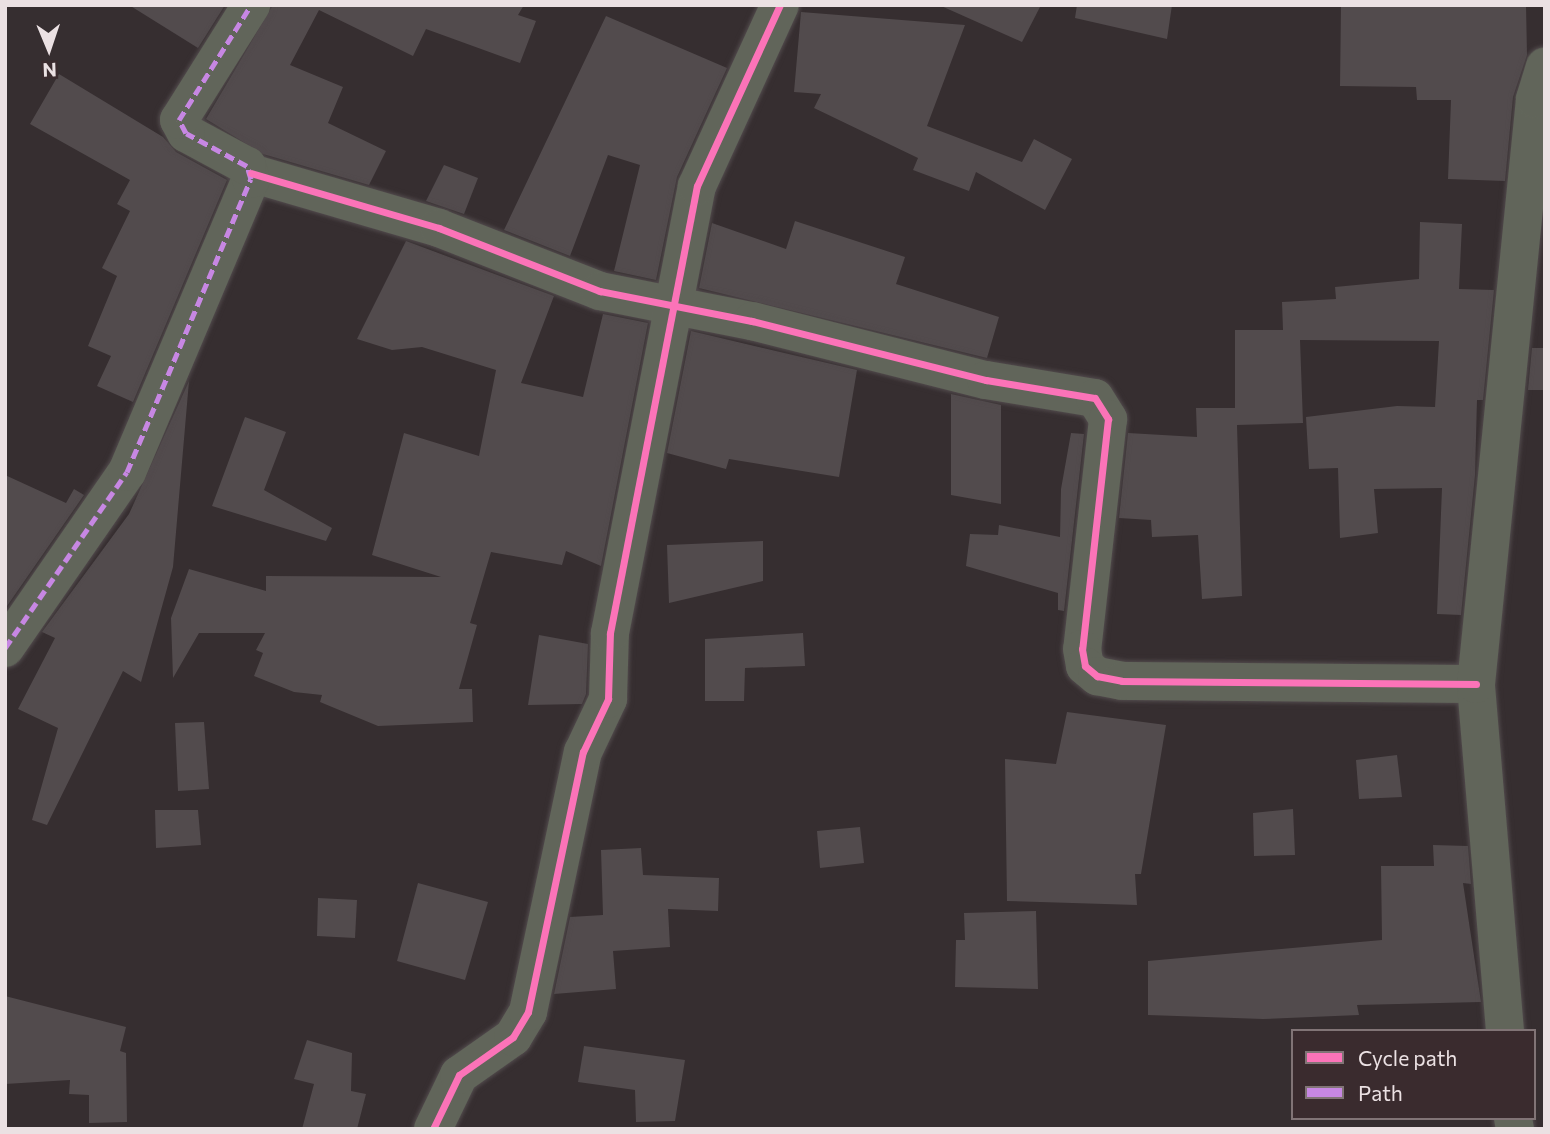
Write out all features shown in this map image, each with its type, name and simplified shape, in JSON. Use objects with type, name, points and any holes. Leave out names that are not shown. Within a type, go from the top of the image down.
[{"type":"street","points":[[251,5],[179,120],[186,133],[247,166],[251,173],[439,228],[600,291],[752,321],[986,380],[1095,398],[1108,419],[1082,649],[1085,666],[1097,676],[1122,681],[1476,684]]},
{"type":"street","points":[[433,1129],[459,1075],[513,1037],[528,1012],[583,751],[608,699],[610,634],[697,186],[780,5]]},
{"type":"street","points":[[1505,1029],[1476,684],[1535,99],[1545,67]]},
{"type":"street","points":[[5,648],[127,472],[251,173]]},
{"type":"building","points":[[129,5],[225,5],[198,48]]},
{"type":"building","points":[[273,5],[524,5],[518,15],[536,21],[520,63],[426,29],[413,56],[319,10],[290,65],[343,87],[328,123],[386,151],[369,185],[263,154],[206,119]]},
{"type":"building","points":[[939,5],[1041,5],[1022,42]]},
{"type":"building","points":[[1077,5],[1172,5],[1167,39],[1075,18]]},
{"type":"building","points":[[1341,5],[1526,5],[1527,55],[1513,97],[1505,181],[1448,179],[1451,100],[1417,100],[1416,87],[1340,86]]},
{"type":"building","points":[[801,12],[965,25],[927,126],[1022,162],[1034,139],[1072,159],[1045,210],[976,172],[969,191],[913,170],[918,158],[814,108],[821,94],[794,92]]},
{"type":"building","points":[[606,16],[727,68],[677,177],[656,280],[614,271],[640,165],[608,155],[570,256],[504,230]]},
{"type":"building","points":[[59,74],[163,137],[176,152],[227,180],[133,402],[97,386],[111,356],[88,346],[117,276],[102,268],[130,211],[117,204],[130,180],[30,124]]},
{"type":"building","points":[[444,165],[478,178],[464,214],[426,201]]},
{"type":"building","points":[[795,221],[905,257],[896,284],[999,317],[987,358],[699,288],[712,223],[786,249]]},
{"type":"building","points":[[1420,222],[1462,224],[1459,289],[1494,290],[1483,400],[1477,400],[1475,475],[1461,615],[1437,614],[1442,488],[1374,489],[1378,533],[1340,538],[1338,468],[1309,469],[1306,417],[1397,406],[1435,407],[1439,341],[1300,340],[1303,423],[1237,425],[1242,596],[1202,599],[1198,535],[1152,537],[1151,520],[1119,518],[1128,433],[1197,437],[1196,408],[1235,408],[1235,330],[1283,330],[1282,302],[1336,299],[1335,287],[1419,279]]},
{"type":"building","points":[[406,241],[554,296],[521,383],[583,397],[603,314],[648,323],[601,566],[566,551],[562,565],[491,552],[470,623],[477,625],[459,689],[472,689],[473,722],[378,726],[320,702],[322,695],[294,692],[254,676],[263,653],[256,650],[265,633],[199,633],[173,678],[171,618],[189,569],[266,591],[266,576],[441,577],[372,555],[404,433],[479,456],[496,370],[422,347],[392,350],[357,339]]},
{"type":"building","points":[[691,331],[857,370],[839,477],[729,459],[726,469],[667,453]]},
{"type":"building","points":[[1532,348],[1545,348],[1545,390],[1528,390]]},
{"type":"building","points":[[189,381],[173,567],[141,682],[123,671],[47,825],[32,820],[58,728],[18,709],[55,638],[42,632],[129,514]]},
{"type":"building","points":[[951,394],[1001,405],[1001,504],[951,495]]},
{"type":"building","points":[[245,417],[286,432],[264,490],[332,528],[326,541],[212,506]]},
{"type":"building","points":[[1071,433],[1084,434],[1064,611],[1058,610],[1058,593],[966,566],[970,534],[998,535],[999,525],[1060,537],[1061,489]]},
{"type":"building","points":[[5,475],[66,503],[74,489],[84,495],[5,609]]},
{"type":"building","points":[[763,541],[763,581],[669,603],[667,545]]},
{"type":"building","points":[[803,633],[805,666],[745,668],[744,701],[705,701],[705,639]]},
{"type":"building","points":[[539,635],[588,644],[586,694],[582,704],[528,705]]},
{"type":"building","points":[[1067,712],[1166,725],[1141,874],[1135,874],[1137,905],[1007,901],[1005,759],[1056,764]]},
{"type":"building","points":[[204,722],[209,789],[178,791],[175,723]]},
{"type":"building","points":[[1397,755],[1402,797],[1359,799],[1356,760]]},
{"type":"building","points":[[1293,809],[1295,855],[1254,856],[1253,813]]},
{"type":"building","points":[[155,810],[198,810],[201,845],[156,848]]},
{"type":"building","points":[[860,827],[864,863],[820,868],[817,831]]},
{"type":"building","points":[[1433,845],[1468,846],[1471,884],[1463,883],[1481,1002],[1357,1005],[1359,1015],[1263,1019],[1148,1015],[1148,961],[1382,940],[1381,866],[1434,866]]},
{"type":"building","points":[[641,848],[643,875],[719,878],[718,911],[668,909],[670,947],[613,951],[616,989],[554,994],[570,917],[603,915],[601,850]]},
{"type":"building","points":[[418,883],[488,902],[465,980],[397,961]]},
{"type":"building","points":[[318,898],[357,900],[355,938],[317,936]]},
{"type":"building","points":[[1036,911],[1038,989],[955,987],[956,940],[965,940],[964,913]]},
{"type":"building","points":[[5,996],[126,1027],[120,1051],[126,1053],[127,1122],[89,1123],[89,1095],[69,1094],[70,1080],[5,1084]]},
{"type":"building","points":[[307,1040],[352,1053],[351,1091],[366,1094],[357,1129],[302,1129],[314,1084],[294,1079]]},
{"type":"building","points":[[584,1046],[685,1060],[675,1121],[636,1122],[635,1090],[578,1082]]},
{"type":"marked path","points":[[5,648],[127,472],[251,179],[247,166],[186,133],[179,120],[251,5]]},
{"type":"cycle path","points":[[433,1129],[459,1075],[513,1037],[528,1012],[583,752],[608,699],[610,633],[697,186],[780,5]]},
{"type":"cycle path","points":[[251,173],[439,228],[600,291],[752,321],[986,380],[1095,398],[1108,419],[1082,649],[1085,666],[1097,676],[1122,681],[1476,684]]}]
